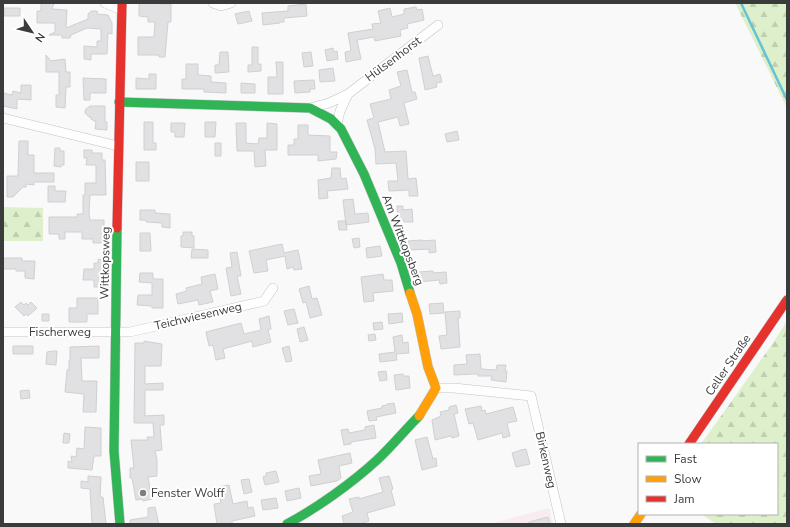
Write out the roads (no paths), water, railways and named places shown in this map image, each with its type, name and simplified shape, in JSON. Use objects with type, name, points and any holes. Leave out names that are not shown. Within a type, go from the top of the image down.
[{"type":"street","points":[[105,3],[122,7]]},
{"type":"street","points":[[213,3],[221,6],[231,3]]},
{"type":"street","name":"Wittkopsweg","points":[[120,524],[114,451],[118,146],[122,7]]},
{"type":"street","name":"Hülsenhorst","points":[[310,108],[329,104],[348,94],[438,25]]},
{"type":"street","name":"Hülsenhorst","points":[[337,124],[340,111],[348,94]]},
{"type":"street","name":"Am Wittkopsberg","points":[[119,102],[310,108],[327,115],[337,124],[364,174],[401,264],[417,314],[428,367],[436,388]]},
{"type":"street","points":[[3,118],[118,146]]},
{"type":"street","name":"Teichwiesenweg","points":[[116,332],[130,332],[264,301],[273,288]]},
{"type":"street","name":"Celler Straße","points":[[690,443],[787,300]]},
{"type":"street","name":"Fischerweg","points":[[3,332],[116,332]]},
{"type":"street","points":[[287,524],[304,515],[377,460],[420,415],[436,388]]},
{"type":"street","name":"Birkenweg","points":[[436,388],[454,388],[531,396],[562,524]]},
{"type":"street","points":[[634,524],[640,515]]},
{"type":"waterway","points":[[741,3],[787,100]]},
{"type":"place","name":"Fenster Wolff","points":[[143,493]]}]
